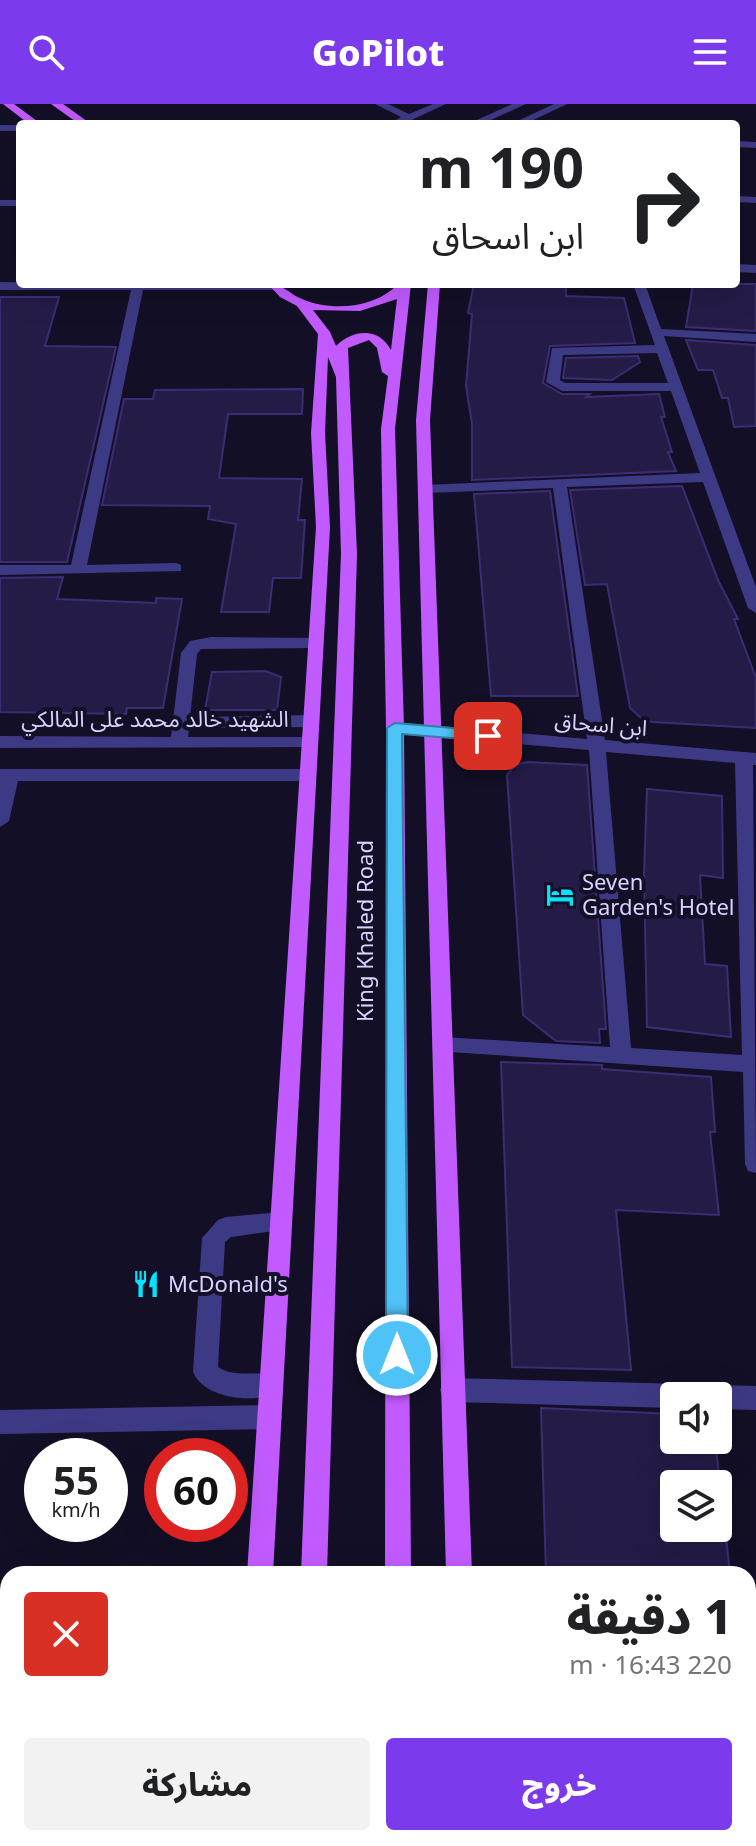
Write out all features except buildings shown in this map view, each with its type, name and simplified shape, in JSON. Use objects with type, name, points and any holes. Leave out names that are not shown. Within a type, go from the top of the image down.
[{"type":"main road","points":[[8,104],[30,120]]},
{"type":"main road","points":[[56,104],[80,120]]},
{"type":"main road","points":[[276,288],[289,299],[302,304],[330,308],[361,307],[386,300],[401,288]]},
{"type":"main road","name":"King Khaled Road","points":[[398,1566],[395,728],[388,429],[404,288]]},
{"type":"main road","points":[[434,288],[423,420],[459,1566]]},
{"type":"main road","name":"King Khaled Road","points":[[302,304],[324,332],[343,377],[349,554],[314,1566]]},
{"type":"main road","points":[[260,1566],[323,527],[318,433],[324,332]]},
{"type":"main road","points":[[343,377],[342,347],[350,338],[363,336],[382,342],[392,383]]},
{"type":"street","points":[[380,104],[408,117]]},
{"type":"street","points":[[402,120],[441,104]]},
{"type":"street","points":[[483,120],[521,104]]},
{"type":"street","points":[[525,120],[562,104]]},
{"type":"street","points":[[78,570],[138,288]]},
{"type":"street","points":[[640,288],[756,608]]},
{"type":"street","points":[[656,332],[756,338]]},
{"type":"street","points":[[662,349],[557,351],[553,382],[562,387],[676,387]]},
{"type":"street","points":[[425,489],[709,477]]},
{"type":"street","points":[[559,483],[597,745],[621,1057]]},
{"type":"street","points":[[0,570],[176,568]]},
{"type":"street","points":[[179,743],[189,653],[196,645],[211,642],[316,643]]},
{"type":"street","points":[[182,723],[311,721]]},
{"type":"street","name":"ابن اسحاق","points":[[395,728],[750,759]]},
{"type":"street","name":"الشهيد خالد محمد على المالكي","points":[[0,742],[309,743]]},
{"type":"street","points":[[750,759],[756,1164]]},
{"type":"street","points":[[0,821],[6,775],[307,775]]},
{"type":"street","points":[[442,1045],[753,1064]]},
{"type":"street","points":[[271,1385],[222,1384],[205,1372],[214,1238],[226,1227],[280,1222]]},
{"type":"street","points":[[452,1390],[660,1395]]},
{"type":"street","points":[[732,1397],[756,1398]]},
{"type":"street","points":[[0,1422],[269,1417]]},
{"type":"place","name":"Seven Garden's Hotel","points":[[560,895]]},
{"type":"place","name":"McDonald's","points":[[146,1284]]},
{"type":"route","points":[[397,1355],[395,728],[488,736]]}]
